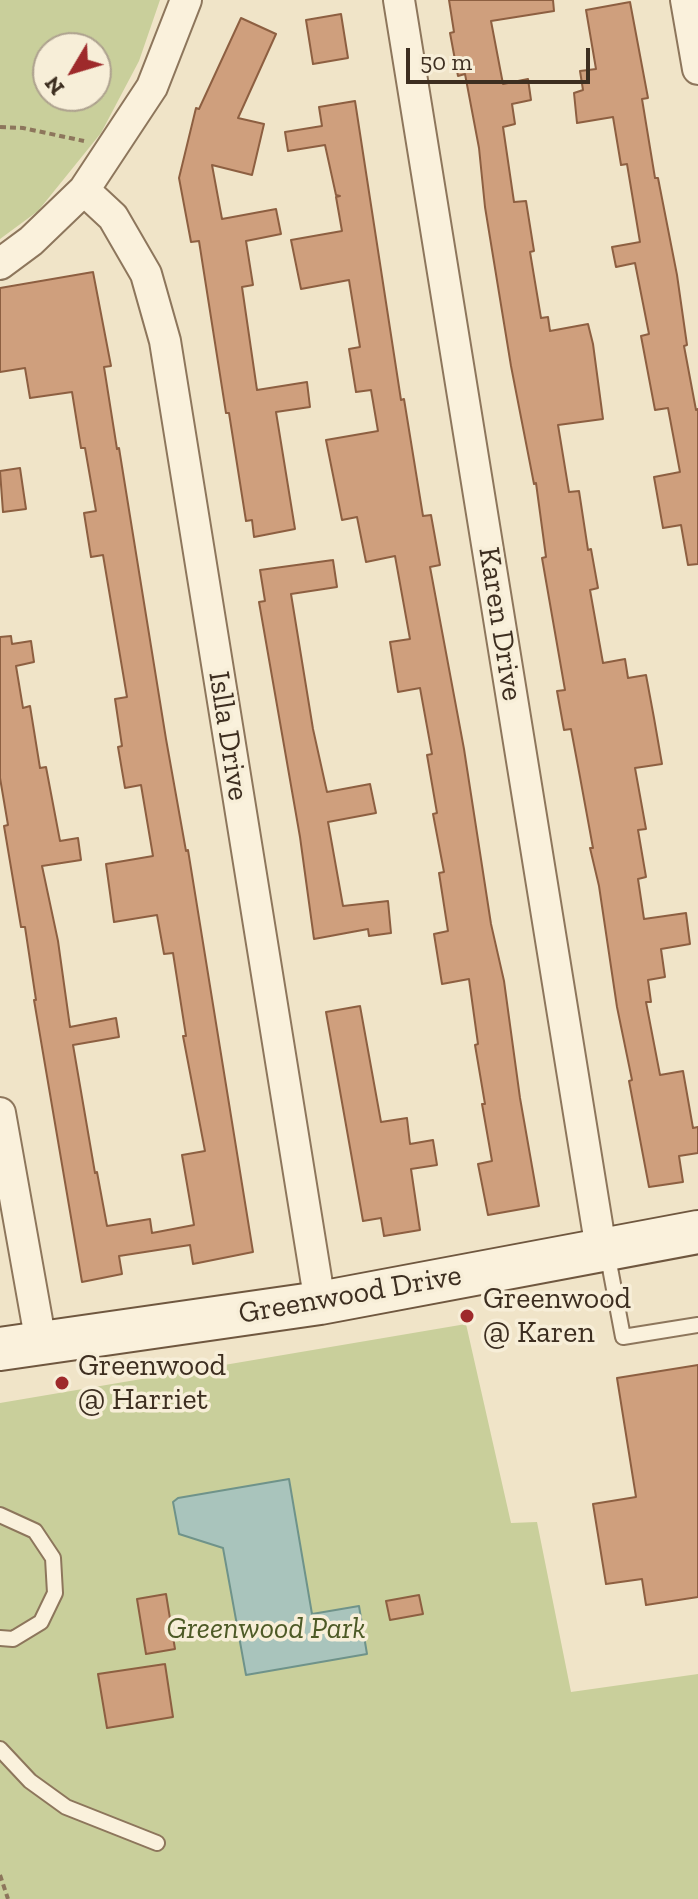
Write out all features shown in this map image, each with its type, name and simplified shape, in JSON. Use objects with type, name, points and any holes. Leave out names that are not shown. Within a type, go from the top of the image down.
[{"type":"main road","name":"Greenwood Drive","points":[[0,1349],[320,1303],[698,1232]]},
{"type":"street","points":[[0,264],[31,241],[84,190],[152,87],[186,0]]},
{"type":"street","name":"Karen Drive","points":[[399,0],[604,1248]]},
{"type":"street","points":[[686,0],[698,69]]},
{"type":"street","name":"Islla Drive","points":[[84,190],[113,217],[146,274],[165,341],[320,1303]]},
{"type":"street","points":[[0,1113],[41,1343]]},
{"type":"lane","points":[[604,1248],[623,1337],[698,1325]]},
{"type":"lane","points":[[0,1515],[35,1531],[53,1558],[55,1593],[41,1622],[13,1639],[0,1638]]},
{"type":"lane","points":[[0,1749],[30,1781],[66,1807],[157,1843]]},
{"type":"path","points":[[0,127],[23,128],[113,146]]},
{"type":"path","points":[[0,1875],[8,1899]]},
{"type":"green space","points":[[0,0],[160,0],[139,61],[101,133],[38,211],[0,239]]},
{"type":"green space","name":"Greenwood Park","points":[[466,1324],[511,1523],[537,1522],[571,1692],[698,1674],[698,1899],[0,1899],[0,1403]]},
{"type":"water","points":[[289,1479],[312,1614],[359,1606],[367,1654],[246,1675],[223,1548],[179,1534],[173,1502],[178,1498]]},
{"type":"building","points":[[449,0],[553,0],[554,11],[491,21],[503,84],[528,79],[531,100],[512,104],[515,124],[503,127],[514,202],[526,201],[534,251],[530,252],[541,318],[548,317],[550,331],[588,324],[593,344],[603,419],[558,425],[569,492],[579,491],[588,550],[591,549],[598,588],[590,590],[603,663],[625,659],[628,678],[646,675],[662,764],[635,768],[646,829],[638,830],[646,877],[638,879],[644,919],[686,913],[690,944],[661,949],[665,977],[648,980],[651,1002],[646,1002],[660,1075],[683,1071],[693,1128],[698,1127],[698,1153],[679,1156],[683,1182],[649,1187],[580,777],[571,729],[564,730],[557,691],[565,690],[542,558],[546,557],[536,483],[511,366],[465,74],[458,76],[450,33],[454,32]]},
{"type":"building","points":[[630,2],[648,98],[642,99],[655,178],[658,178],[677,275],[687,345],[684,346],[698,409],[698,564],[688,565],[681,525],[663,528],[654,477],[680,472],[668,408],[655,410],[641,336],[649,334],[635,263],[616,267],[612,247],[640,242],[627,164],[621,165],[613,117],[577,123],[574,93],[583,90],[580,71],[596,69],[586,10]]},
{"type":"building","points":[[341,14],[348,58],[313,64],[306,20]]},
{"type":"building","points":[[241,18],[276,34],[238,118],[264,124],[252,175],[212,165],[222,219],[276,209],[281,234],[246,241],[253,285],[242,287],[257,390],[307,382],[310,407],[276,412],[295,529],[254,537],[252,520],[246,521],[199,241],[191,242],[179,178],[196,108],[199,109]]},
{"type":"building","points":[[355,101],[401,400],[404,399],[423,516],[431,515],[440,565],[430,567],[464,749],[491,924],[504,981],[539,1206],[488,1215],[478,1164],[492,1161],[482,1104],[485,1104],[475,1045],[478,1044],[469,979],[442,984],[434,934],[448,931],[439,873],[444,872],[433,814],[437,813],[427,755],[432,754],[420,688],[398,692],[390,642],[410,639],[395,556],[366,562],[357,517],[342,520],[326,440],[378,431],[371,390],[356,392],[349,349],[360,347],[349,280],[301,289],[291,240],[342,231],[336,197],[340,196],[336,195],[325,145],[288,151],[285,132],[322,126],[319,107]]},
{"type":"building","points":[[93,272],[111,366],[104,367],[117,449],[188,850],[253,1252],[193,1264],[190,1245],[119,1256],[122,1274],[82,1282],[34,1000],[25,927],[21,927],[4,826],[8,825],[0,778],[0,637],[11,636],[12,644],[31,641],[34,662],[16,666],[23,708],[30,706],[40,768],[46,767],[60,841],[78,838],[81,860],[42,866],[58,941],[70,1027],[116,1018],[119,1037],[73,1045],[107,1226],[150,1219],[152,1233],[194,1225],[182,1155],[205,1151],[183,1036],[186,1036],[173,953],[164,954],[157,915],[114,922],[106,864],[153,856],[141,785],[125,788],[115,699],[127,697],[103,555],[91,557],[84,513],[96,511],[72,392],[30,398],[25,368],[0,372],[0,288]]},
{"type":"building","points":[[20,468],[26,509],[3,512],[0,471]]},
{"type":"building","points":[[333,560],[337,587],[291,594],[313,729],[327,792],[370,784],[376,813],[328,822],[343,906],[388,901],[391,933],[369,936],[368,929],[314,939],[300,837],[259,602],[265,601],[260,570]]},
{"type":"building","points":[[360,1006],[381,1122],[407,1118],[410,1144],[433,1140],[437,1165],[411,1169],[420,1230],[384,1236],[381,1218],[363,1221],[326,1012]]},
{"type":"building","points":[[698,1365],[698,1597],[646,1605],[642,1579],[606,1584],[593,1504],[636,1497],[617,1378]]},
{"type":"building","points":[[166,1594],[175,1649],[146,1654],[137,1599]]},
{"type":"building","points":[[419,1595],[423,1614],[390,1620],[386,1601]]},
{"type":"building","points":[[165,1664],[173,1717],[107,1728],[98,1674]]},
{"type":"place","name":"Greenwood @ Karen","points":[[467,1316]]},
{"type":"place","name":"Greenwood @ Harriet","points":[[62,1383]]}]
